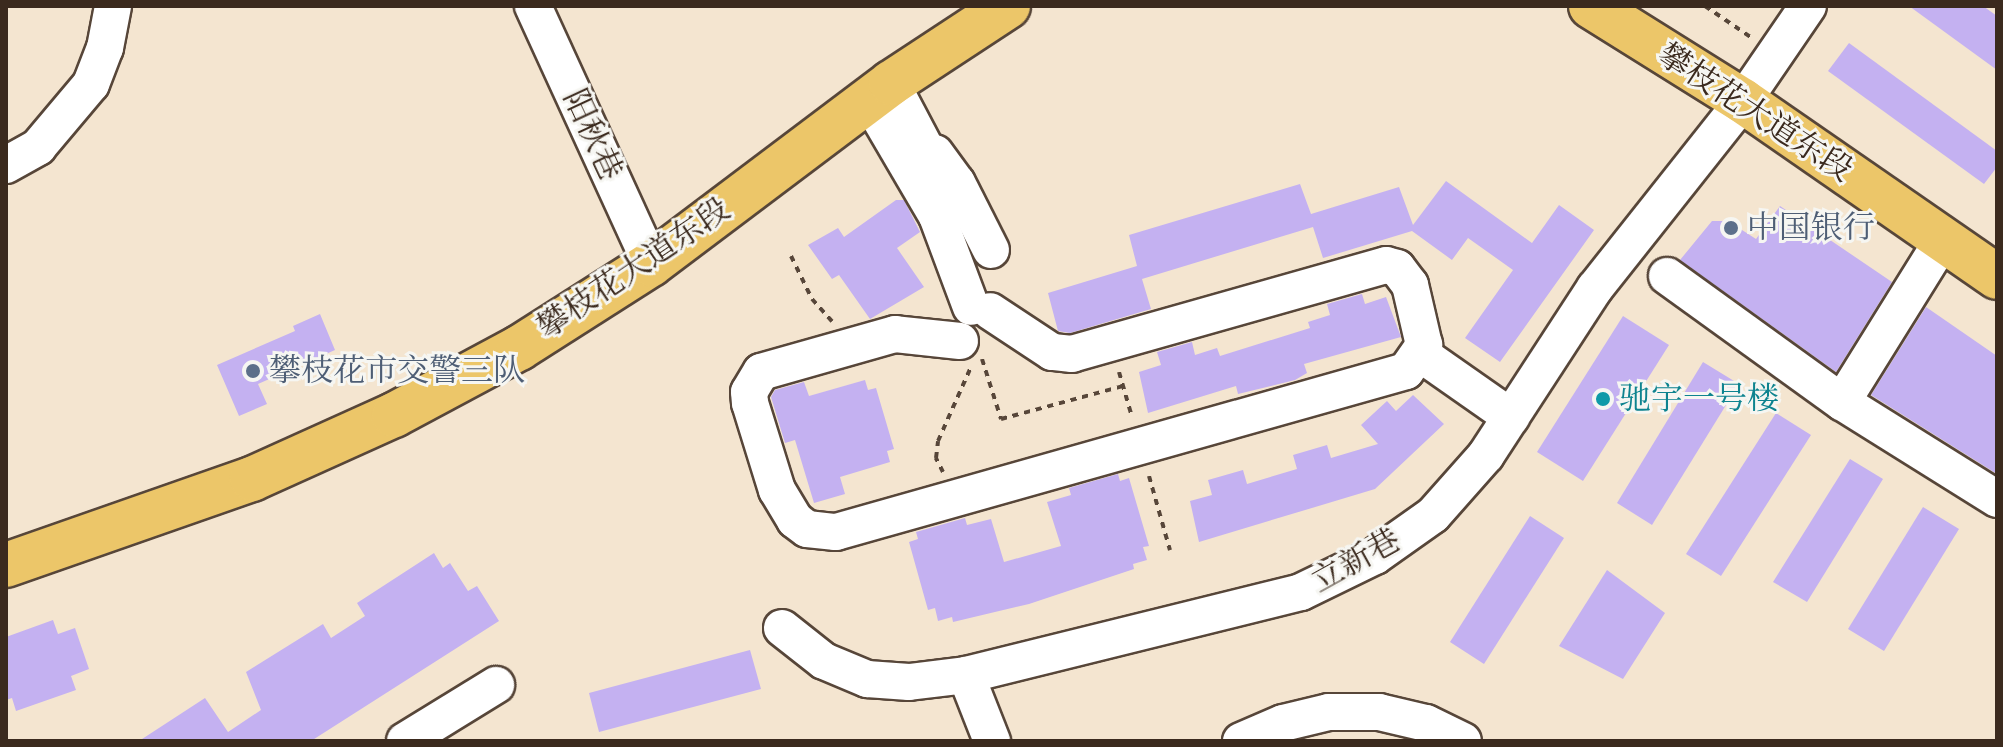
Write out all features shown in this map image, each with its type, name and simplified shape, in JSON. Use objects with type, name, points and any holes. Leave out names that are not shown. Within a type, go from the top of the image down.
[{"type":"highway","name":"攀枝花大道东段","points":[[6,565],[252,479],[394,415],[519,348],[646,252],[867,72],[970,6]]},
{"type":"highway","name":"攀枝花大道东段","points":[[6,542],[240,460],[382,396],[508,329],[646,252],[1008,6]]},
{"type":"highway","name":"攀枝花大道东段","points":[[1591,6],[1759,78],[1943,240],[1997,277]]},
{"type":"highway","name":"攀枝花大道东段","points":[[1638,6],[1759,78],[1997,245]]},
{"type":"street","points":[[6,165],[38,147],[91,84],[105,48],[113,6]]},
{"type":"street","name":"阳秋巷","points":[[533,6],[646,252]]},
{"type":"street","name":"立新巷","points":[[782,628],[824,661],[867,679],[909,682],[966,675],[1301,592],[1375,556],[1433,515],[1486,455],[1595,288],[1759,78],[1808,6]]},
{"type":"street","points":[[880,92],[920,133],[984,287]]},
{"type":"street","points":[[880,92],[937,216],[984,287],[1052,352],[1072,354],[1386,265],[1397,268],[1410,285],[1424,334],[1421,354],[1406,371],[836,532],[807,529],[785,508],[749,392],[761,372],[872,338],[918,334],[970,345]]},
{"type":"street","points":[[1842,402],[1943,240]]},
{"type":"street","points":[[1667,276],[1842,402],[1997,499]]},
{"type":"street","points":[[970,345],[956,320],[984,287]]},
{"type":"street","points":[[1421,354],[1511,417]]},
{"type":"street","points":[[966,675],[992,741]]},
{"type":"street","points":[[405,741],[496,685]]},
{"type":"street","points":[[1241,741],[1283,723],[1329,712],[1379,712],[1426,723],[1463,741]]},
{"type":"path","points":[[1705,6],[1759,78]]},
{"type":"path","points":[[791,256],[822,311],[835,323],[872,338]]},
{"type":"path","points":[[970,345],[1001,419],[1123,386]]},
{"type":"path","points":[[950,475],[938,465],[938,441],[970,345]]},
{"type":"building","points":[[1909,6],[1983,6],[1997,16],[1997,70]]},
{"type":"building","points":[[1849,43],[1997,151],[1997,167],[1984,184],[1828,71]]},
{"type":"building","points":[[1446,181],[1532,243],[1559,205],[1594,230],[1500,362],[1465,338],[1513,270],[1468,238],[1452,260],[1412,231],[1323,258],[1313,227],[1142,279],[1151,309],[1070,333],[1058,331],[1048,293],[1137,266],[1129,235],[1300,184],[1311,214],[1399,187],[1413,225]]},
{"type":"building","points":[[896,200],[904,200],[920,232],[897,248],[924,287],[870,319],[839,275],[832,279],[808,245],[838,228],[844,237]]},
{"type":"building","points":[[1780,206],[1892,282],[1836,372],[1680,260],[1712,221],[1728,221],[1756,239]]},
{"type":"building","points":[[1362,294],[1365,304],[1386,297],[1401,337],[1304,364],[1307,373],[1295,380],[1238,394],[1236,386],[1148,413],[1139,372],[1161,365],[1157,352],[1192,342],[1195,355],[1217,348],[1220,356],[1310,328],[1308,322],[1330,315],[1327,304]]},
{"type":"building","points":[[1926,307],[1997,356],[1997,474],[1871,395]]},
{"type":"building","name":"攀枝花市交警三队","points":[[320,314],[335,350],[258,384],[267,404],[239,416],[217,365],[295,331],[293,326]]},
{"type":"building","name":"驰宇一号楼","points":[[1623,316],[1669,345],[1583,481],[1537,452]]},
{"type":"building","points":[[1703,362],[1739,384],[1652,525],[1617,503]]},
{"type":"building","points":[[865,380],[868,390],[876,388],[894,449],[887,451],[890,462],[840,477],[845,494],[814,503],[795,440],[785,443],[771,397],[775,390],[804,382],[809,396]]},
{"type":"building","points":[[1413,395],[1444,424],[1375,489],[1199,542],[1190,501],[1212,495],[1208,480],[1243,470],[1247,484],[1297,469],[1293,455],[1327,445],[1331,458],[1378,444],[1361,425],[1387,401],[1396,411]]},
{"type":"building","points":[[1776,413],[1811,435],[1721,576],[1686,554]]},
{"type":"building","points":[[1850,459],[1883,479],[1807,602],[1773,582]]},
{"type":"building","points":[[1118,474],[1120,481],[1129,478],[1149,546],[1143,547],[1147,560],[1133,564],[1134,569],[1029,604],[953,622],[952,617],[938,621],[935,608],[928,610],[909,542],[918,539],[916,532],[965,518],[967,525],[991,519],[1004,562],[1061,546],[1047,502],[1071,495],[1069,488]]},
{"type":"building","points":[[1923,507],[1959,529],[1884,651],[1848,629]]},
{"type":"building","points":[[1530,516],[1564,538],[1484,664],[1450,642]]},
{"type":"building","points":[[434,553],[443,568],[450,563],[468,591],[477,586],[499,621],[311,741],[139,741],[205,698],[228,732],[261,710],[246,672],[323,624],[331,638],[365,616],[357,603]]},
{"type":"building","points":[[1607,570],[1665,613],[1623,679],[1559,646]]},
{"type":"building","points":[[53,620],[58,634],[75,628],[89,669],[71,676],[76,690],[16,711],[12,698],[6,700],[6,637]]},
{"type":"building","points":[[750,650],[761,689],[599,732],[589,693]]},
{"type":"place","name":"中国银行","points":[[1731,228]]},
{"type":"place","name":"攀枝花市交警三队","points":[[253,371]]},
{"type":"place","name":"驰宇一号楼","points":[[1603,399]]}]
